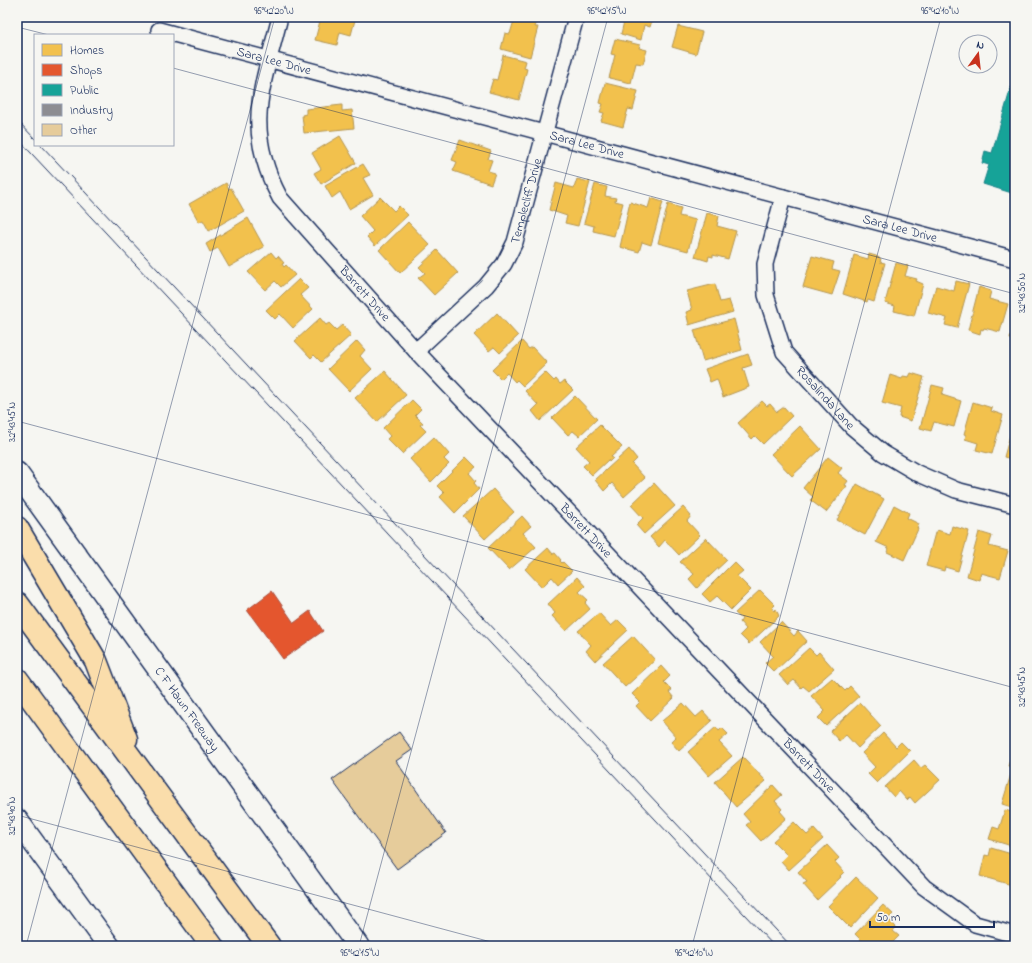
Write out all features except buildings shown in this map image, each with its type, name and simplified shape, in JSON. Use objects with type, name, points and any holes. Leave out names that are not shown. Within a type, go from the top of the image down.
[{"type":"highway","points":[[17,528],[96,661],[138,768]]},
{"type":"highway","points":[[17,603],[269,946]]},
{"type":"highway","points":[[17,679],[212,946]]},
{"type":"main road","name":"C F Hawn Freeway","points":[[17,472],[358,946]]},
{"type":"main road","points":[[17,820],[109,946]]},
{"type":"street","name":"Barrett Drive","points":[[280,17],[260,98],[258,126],[261,151],[269,176],[280,198],[416,351],[924,887],[976,924],[1015,935]]},
{"type":"street","name":"Templecliff Drive","points":[[416,351],[486,286],[504,264],[515,242],[576,17]]},
{"type":"street","name":"Sara Lee Drive","points":[[159,30],[545,132],[1015,259]]},
{"type":"street","name":"Rosalinda Lane","points":[[783,197],[765,264],[766,295],[784,352],[851,426],[883,453],[917,472],[956,490],[1015,505]]},
{"type":"tram line","points":[[17,120],[34,138]]},
{"type":"tram line","points":[[17,138],[774,946]]},
{"type":"tram line","points":[[42,146],[791,946]]}]
